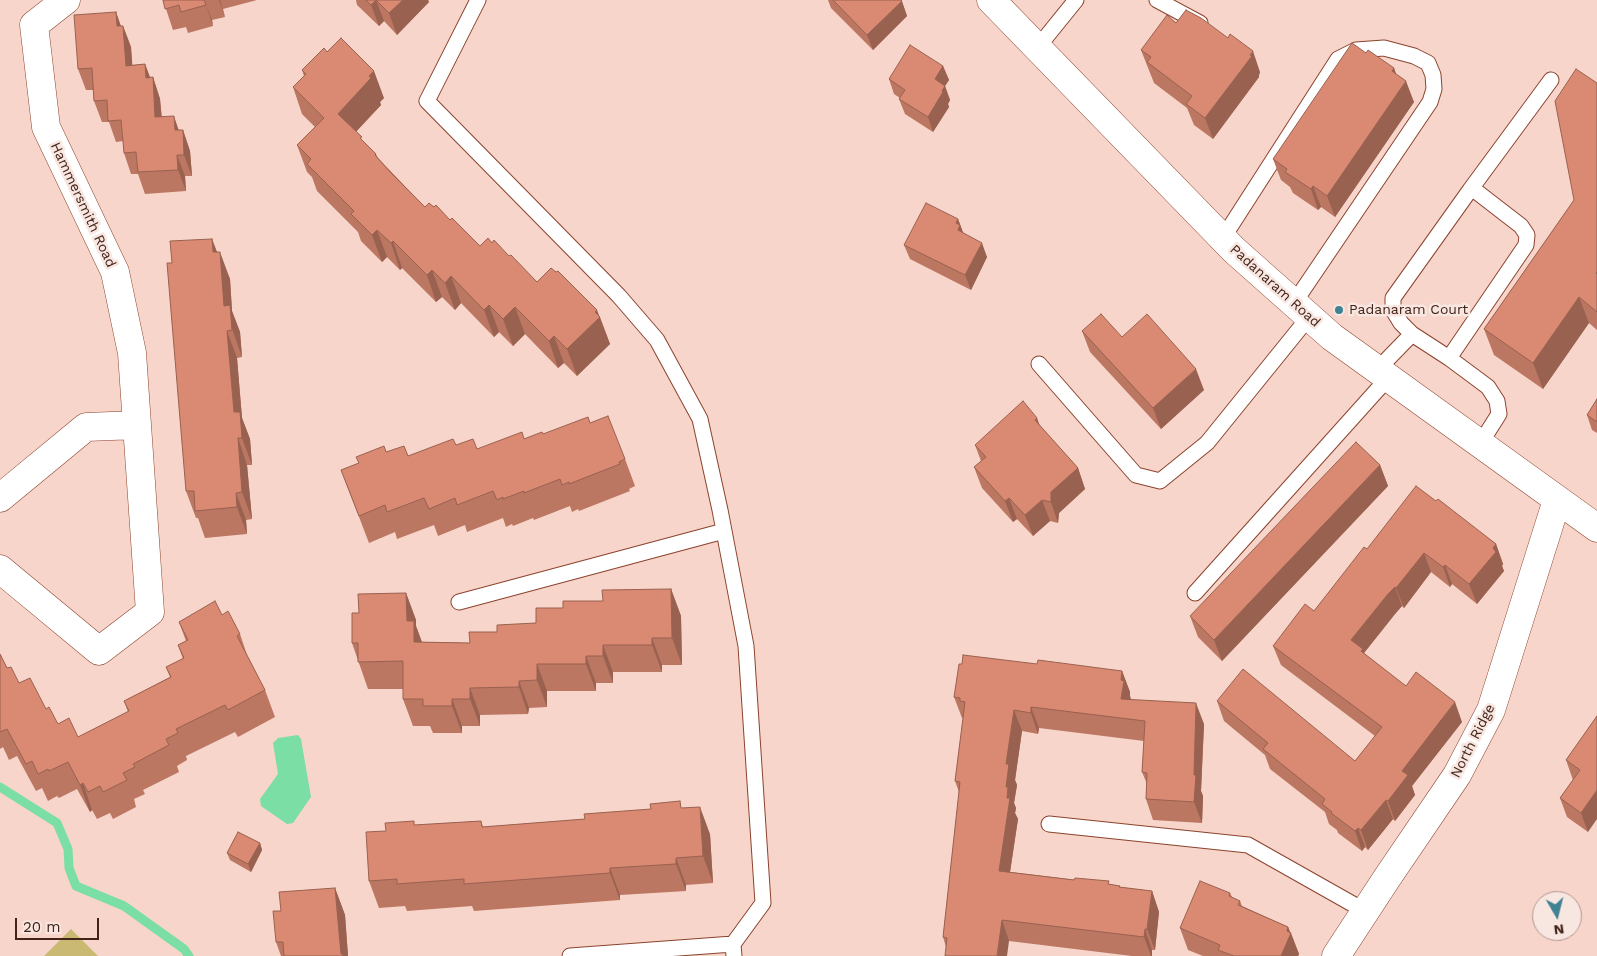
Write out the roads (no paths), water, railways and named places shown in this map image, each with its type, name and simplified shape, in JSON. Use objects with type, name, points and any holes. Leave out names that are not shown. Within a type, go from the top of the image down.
[{"type":"street","name":"Hammersmith Road","points":[[0,569],[99,651],[150,612],[132,353],[115,272],[46,127],[34,25],[66,0]]},
{"type":"street","name":"Padanaram Road","points":[[991,0],[1223,238],[1332,337],[1597,528]]},
{"type":"street","points":[[0,498],[86,427],[137,425]]},
{"type":"street","name":"North Ridge","points":[[1336,956],[1457,775],[1491,710],[1557,500]]},
{"type":"lane","points":[[478,0],[427,101],[619,296],[657,340],[700,419],[746,646],[763,903],[734,950],[570,956]]},
{"type":"lane","points":[[1038,47],[1076,0]]},
{"type":"lane","points":[[1157,0],[1217,32]]},
{"type":"lane","points":[[1039,364],[1136,475],[1160,481],[1207,443],[1302,310],[1430,102],[1434,89],[1433,75],[1428,63],[1414,56],[1384,48],[1356,50],[1338,60],[1223,238]]},
{"type":"lane","points":[[1480,444],[1499,414],[1497,401],[1488,387],[1412,334],[1401,323],[1393,310],[1393,298],[1551,80]]},
{"type":"lane","points":[[1449,358],[1526,246],[1527,235],[1521,226],[1477,192],[1470,190]]},
{"type":"lane","points":[[1195,593],[1383,374],[1412,334]]},
{"type":"lane","points":[[459,602],[724,531]]},
{"type":"lane","points":[[1049,824],[1248,845],[1365,912]]},
{"type":"waterway","points":[[0,787],[57,823],[68,849],[69,868],[76,886],[124,906],[184,949],[189,956]]},
{"type":"place","name":"Padanaram Court","points":[[1339,310]]}]
